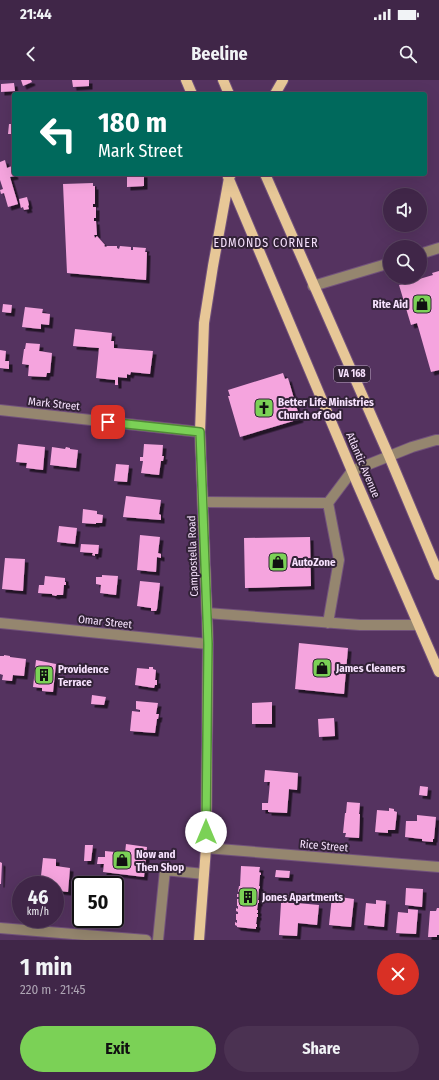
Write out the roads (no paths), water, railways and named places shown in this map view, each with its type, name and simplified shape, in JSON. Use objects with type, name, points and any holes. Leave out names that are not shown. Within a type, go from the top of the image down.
[{"type":"main road","points":[[186,80],[191,92]]},
{"type":"main road","points":[[223,80],[228,92]]},
{"type":"main road","points":[[276,92],[283,80]]},
{"type":"main road","name":"Campostella Road","points":[[199,940],[206,848],[208,644],[200,432],[204,323],[212,266],[229,176]]},
{"type":"main road","name":"Atlantic Avenue","points":[[229,176],[352,471],[439,672]]},
{"type":"main road","name":"VA 168","points":[[266,176],[439,575]]},
{"type":"street","points":[[427,252],[439,248]]},
{"type":"street","points":[[313,286],[383,265]]},
{"type":"street","name":"Mark Street","points":[[0,410],[200,432]]},
{"type":"street","points":[[328,623],[339,560],[328,503],[352,471],[412,447],[439,440]]},
{"type":"street","points":[[203,502],[328,503]]},
{"type":"street","points":[[207,613],[360,625],[418,625]]},
{"type":"street","name":"Omar Street","points":[[0,623],[208,644]]},
{"type":"street","name":"Rice Street","points":[[206,848],[439,868]]},
{"type":"street","points":[[158,940],[165,870],[204,874]]},
{"type":"street","points":[[0,928],[146,940]]},
{"type":"place","name":"Rite Aid","points":[[422,304]]},
{"type":"place","name":"Better Life Ministries Church of God","points":[[264,408]]},
{"type":"place","name":"AutoZone","points":[[278,562]]},
{"type":"place","name":"James Cleaners","points":[[322,668]]},
{"type":"place","name":"Providence Terrace","points":[[44,675]]},
{"type":"place","name":"Now and Then Shop","points":[[122,860]]},
{"type":"place","name":"Jones Apartments","points":[[248,897]]},
{"type":"district","name":"EDMONDS CORNER","points":[[266,243]]}]
